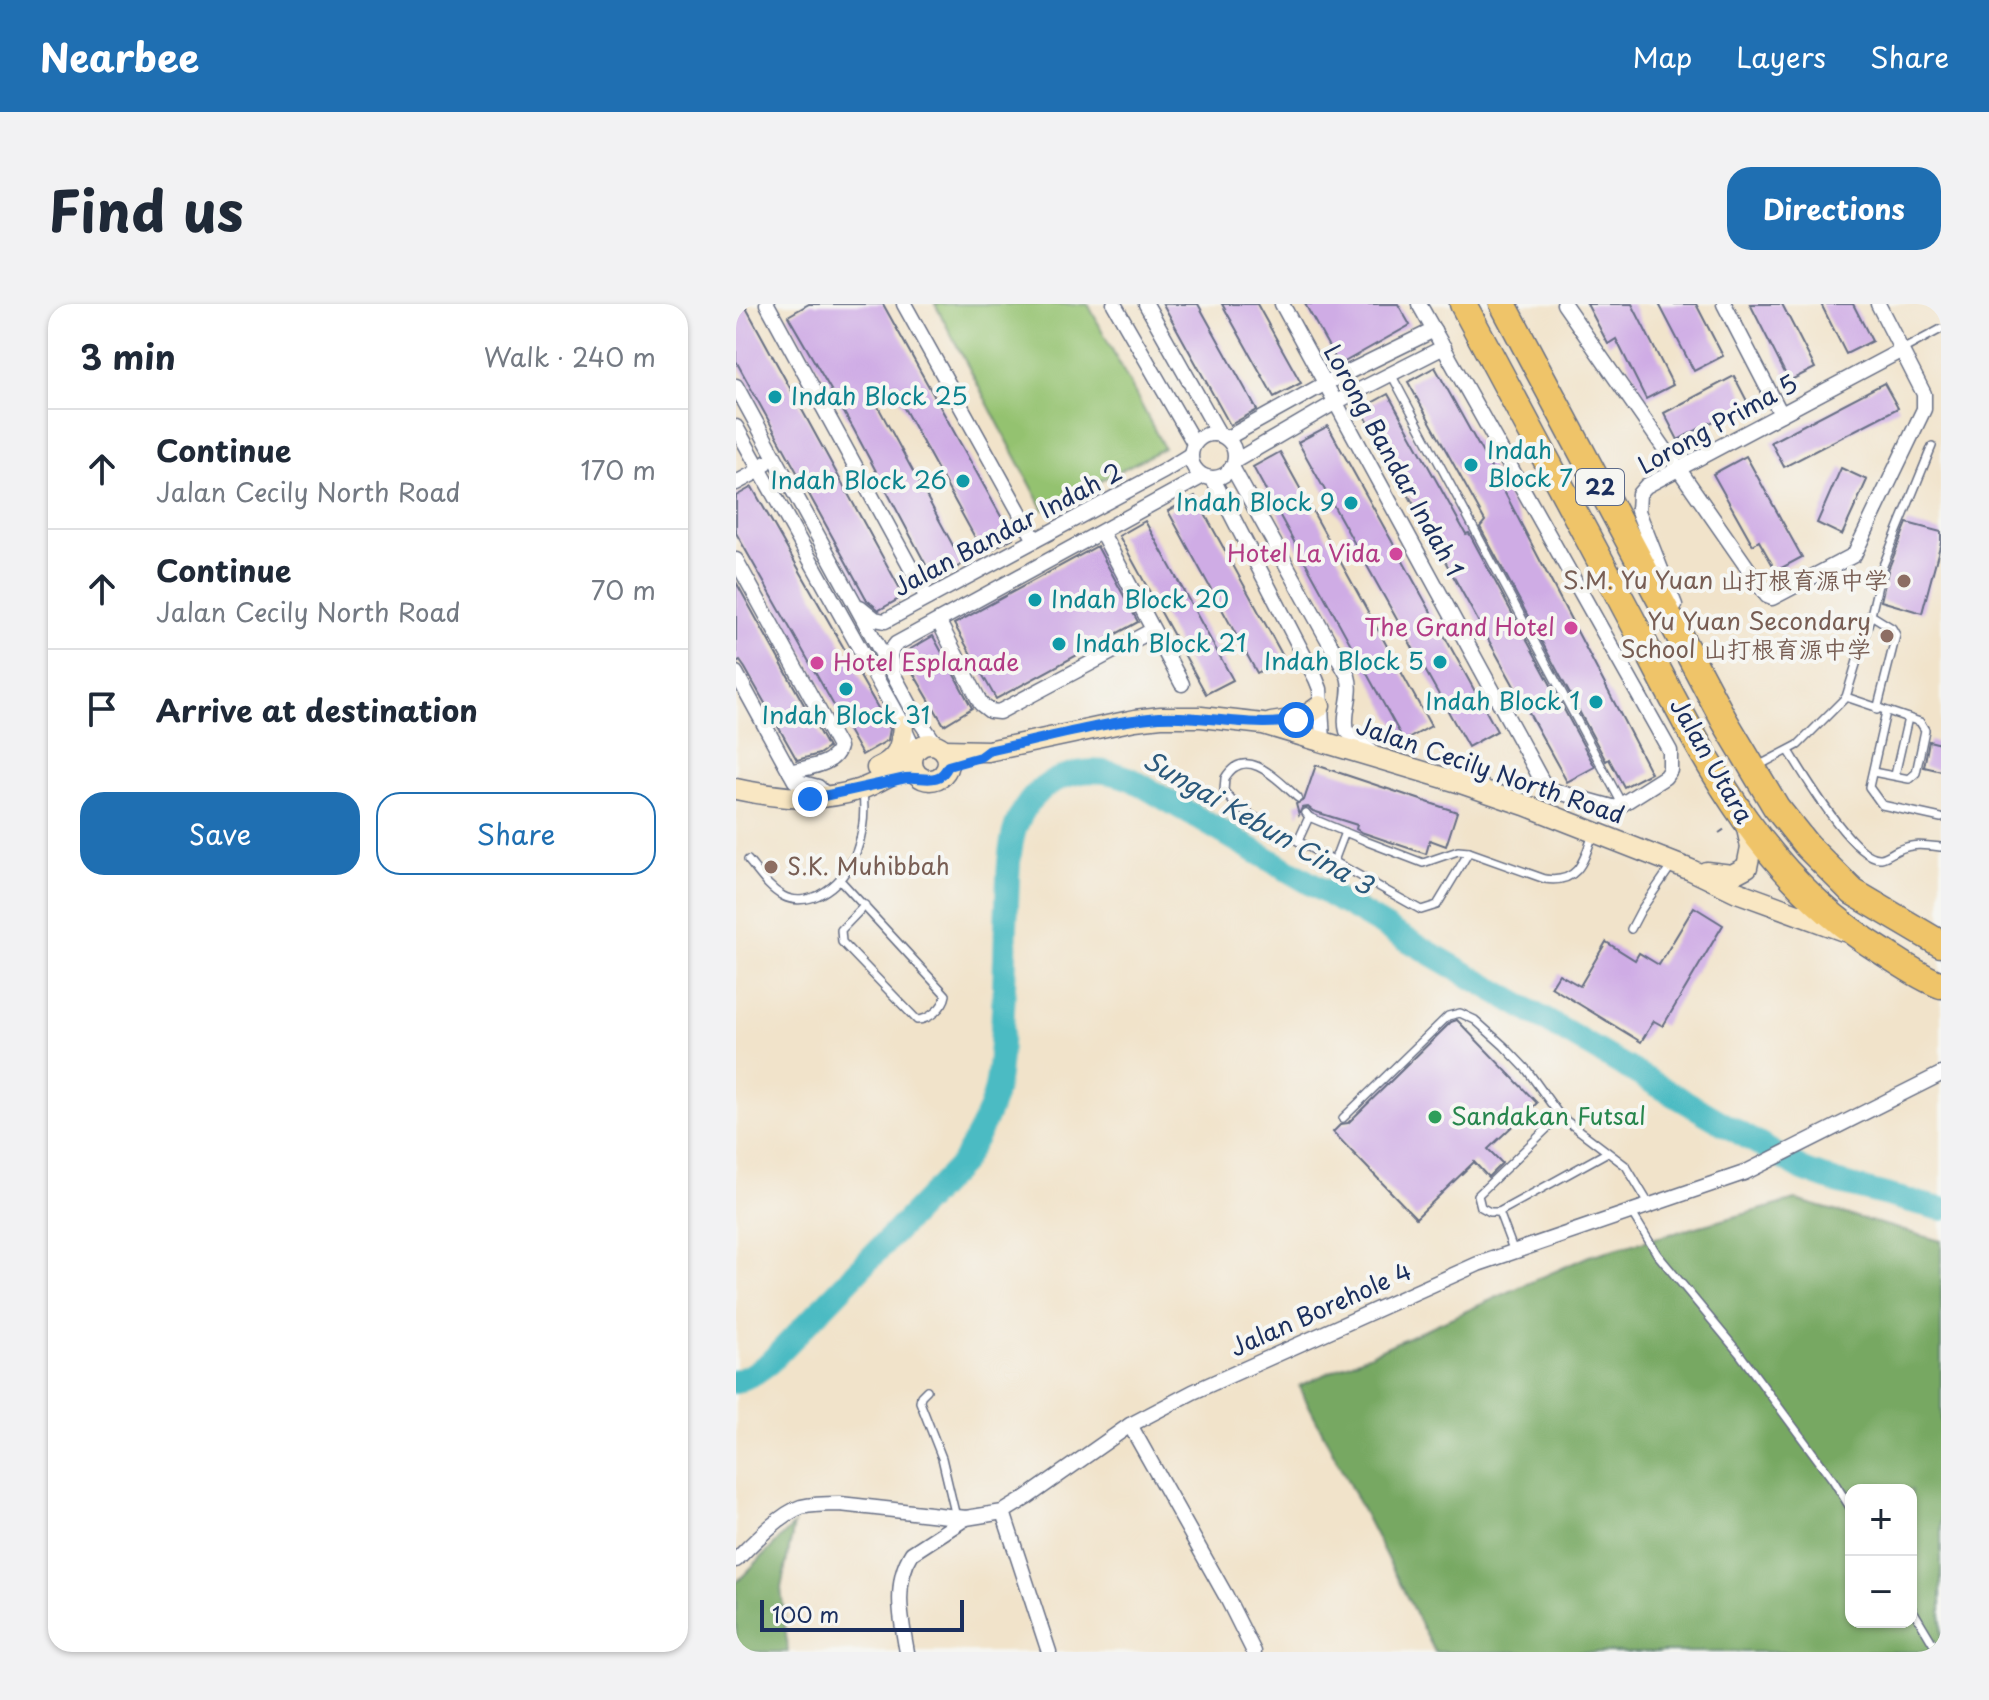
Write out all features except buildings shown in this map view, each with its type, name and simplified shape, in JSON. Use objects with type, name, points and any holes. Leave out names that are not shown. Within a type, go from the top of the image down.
[{"type":"highway","name":"Jalan Utara","points":[[1463,304],[1680,709],[1746,824],[1780,867],[1816,904],[1855,935],[1941,985]]},
{"type":"highway","name":"Jalan Utara","points":[[1503,304],[1698,670],[1776,807],[1807,846],[1853,892],[1941,944]]},
{"type":"main road","points":[[1263,724],[1296,720],[1320,712]]},
{"type":"main road","name":"Jalan Cecily North Road","points":[[943,754],[980,757],[988,751],[1148,718],[1201,717],[1263,724],[1461,783],[1682,866],[1747,896],[1855,935]]},
{"type":"main road","points":[[833,796],[894,759],[899,753],[903,726]]},
{"type":"main road","points":[[736,789],[792,799],[833,796],[865,788],[915,764],[925,745],[943,754],[946,772],[930,780],[915,764]]},
{"type":"main road","name":"Jalan Cecily North Road","points":[[1682,866],[1724,875],[1741,872],[1751,859],[1746,824]]},
{"type":"street","points":[[767,304],[927,598]]},
{"type":"street","points":[[904,304],[1035,540]]},
{"type":"street","points":[[1114,304],[1192,449],[1193,467],[1208,478],[1316,679],[1320,689],[1323,741]]},
{"type":"street","points":[[1146,304],[1223,436],[1234,448],[1234,464],[1348,676],[1351,685],[1345,721],[1349,735],[1381,759]]},
{"type":"street","name":"Lorong Bandar Indah 1","points":[[1282,304],[1542,781],[1551,790],[1619,806]]},
{"type":"street","points":[[1419,304],[1670,751],[1670,770],[1665,777],[1619,806]]},
{"type":"street","points":[[1564,304],[1767,596],[1778,597],[1846,561],[1859,549],[1924,409],[1924,394],[1878,304]]},
{"type":"street","points":[[1724,304],[1781,414]]},
{"type":"street","points":[[1192,449],[1205,435],[1223,436],[1434,330]]},
{"type":"street","points":[[1208,478],[1221,477],[1234,464],[1336,402],[1444,347]]},
{"type":"street","name":"Lorong Prima 5","points":[[1698,670],[1654,546],[1638,511],[1639,494],[1646,486],[1902,350]]},
{"type":"street","points":[[736,386],[898,683],[943,754]]},
{"type":"street","points":[[736,403],[767,461],[760,470],[736,483]]},
{"type":"street","points":[[736,427],[903,726],[915,764]]},
{"type":"street","name":"Jalan Bandar Indah 2","points":[[850,595],[866,614],[885,621],[1164,471],[1192,449]]},
{"type":"street","name":"Jalan Bandar Indah 2","points":[[896,644],[1208,478]]},
{"type":"street","points":[[1102,533],[1182,684]]},
{"type":"street","points":[[736,560],[839,747],[832,760],[790,772]]},
{"type":"street","points":[[885,621],[896,644],[889,659],[898,683]]},
{"type":"street","points":[[939,622],[981,704],[990,711],[999,712],[1153,630]]},
{"type":"street","points":[[736,673],[790,772],[800,784],[818,787],[833,796]]},
{"type":"street","points":[[1320,712],[1345,721]]},
{"type":"street","name":"Jalan Borehole 4","points":[[736,1560],[782,1518],[798,1508],[840,1504],[961,1518],[1003,1512],[1130,1425],[1193,1392],[1478,1264],[1744,1173],[1941,1074]]},
{"type":"street","points":[[1130,1425],[1254,1652]]},
{"type":"street","points":[[1003,1512],[1049,1652]]},
{"type":"street","points":[[907,1652],[901,1623],[900,1586],[908,1559],[961,1518]]},
{"type":"lane","name":"Lorong Prima 5","points":[[1902,350],[1941,329]]},
{"type":"lane","points":[[1391,374],[1619,806]]},
{"type":"lane","points":[[1753,769],[1789,751],[1815,730],[1846,697],[1882,568],[1932,446]]},
{"type":"lane","points":[[1871,615],[1892,628],[1896,635],[1877,710]]},
{"type":"lane","points":[[1846,697],[1920,722],[1925,730],[1916,773],[1909,779],[1873,772]]},
{"type":"lane","points":[[1886,712],[1869,787],[1882,805],[1941,818]]},
{"type":"lane","points":[[1895,775],[1908,718]]},
{"type":"lane","points":[[1789,751],[1847,835],[1871,856],[1882,858],[1918,844],[1941,847]]},
{"type":"lane","points":[[1298,798],[1260,766],[1248,764],[1237,767],[1225,778],[1224,791],[1232,803],[1421,910],[1427,911],[1441,900],[1469,852]]},
{"type":"lane","points":[[748,860],[772,890],[787,899],[809,900],[827,890],[847,873],[859,847],[865,788]]},
{"type":"lane","points":[[1298,841],[1308,815],[1423,863],[1458,851],[1469,852],[1557,881],[1574,874],[1594,832]]},
{"type":"lane","points":[[1334,861],[1345,832]]},
{"type":"lane","points":[[1631,929],[1641,910],[1682,866]]},
{"type":"lane","points":[[840,880],[865,905],[946,995],[942,1005],[925,1020],[917,1020],[842,942],[841,930],[865,905]]},
{"type":"lane","points":[[1343,1118],[1448,1016],[1460,1013],[1475,1020],[1504,1046],[1527,1070],[1560,1116],[1626,1166],[1651,1206]]},
{"type":"lane","points":[[1560,1116],[1478,1195],[1481,1207],[1490,1212],[1499,1212],[1606,1153]]},
{"type":"lane","points":[[1499,1212],[1514,1252]]},
{"type":"lane","points":[[1632,1213],[1657,1254],[1739,1353],[1845,1499]]},
{"type":"lane","points":[[927,1390],[920,1402],[961,1518]]},
{"type":"lane","points":[[1917,1617],[1938,1652]]},
{"type":"green space","points":[[935,304],[1088,304],[1164,448],[1044,510]]},
{"type":"green space","points":[[1796,1200],[1941,1241],[1941,1652],[1435,1652],[1299,1386],[1589,1256]]},
{"type":"green space","points":[[794,1525],[781,1588],[788,1652],[736,1652],[736,1583]]},
{"type":"waterway","name":"Sungai Kebun Cina 3","points":[[736,1382],[769,1363],[961,1164],[973,1143],[989,1110],[998,1075],[1008,875],[1013,835],[1024,809],[1035,795],[1063,777],[1079,773],[1096,771],[1131,779],[1803,1170],[1836,1182],[1941,1209]]},
{"type":"place","name":"Indah Block 25","points":[[775,397]]},
{"type":"place","name":"Indah Block 7","points":[[1471,465]]},
{"type":"place","name":"Indah Block 26","points":[[963,481]]},
{"type":"place","name":"Indah Block 9","points":[[1351,503]]},
{"type":"place","name":"Hotel La Vida","points":[[1396,554]]},
{"type":"place","name":"S.M. Yu Yuan 山打根育源中学","points":[[1904,581]]},
{"type":"place","name":"Indah Block 20","points":[[1035,600]]},
{"type":"place","name":"The Grand Hotel","points":[[1571,628]]},
{"type":"place","name":"Yu Yuan Secondary School 山打根育源中学","points":[[1887,636]]},
{"type":"place","name":"Indah Block 21","points":[[1059,644]]},
{"type":"place","name":"Indah Block 5","points":[[1440,662]]},
{"type":"place","name":"Hotel Esplanade","points":[[817,663]]},
{"type":"place","name":"Indah Block 31","points":[[846,689]]},
{"type":"place","name":"Indah Block 1","points":[[1596,702]]},
{"type":"place","name":"S.K. Muhibbah","points":[[771,867]]},
{"type":"place","name":"Sandakan Futsal","points":[[1435,1117]]},
{"type":"route","points":[[810,799],[906,778],[936,779],[946,772],[948,766],[980,757],[988,751],[1135,720],[1201,717],[1263,724],[1296,720]]}]
